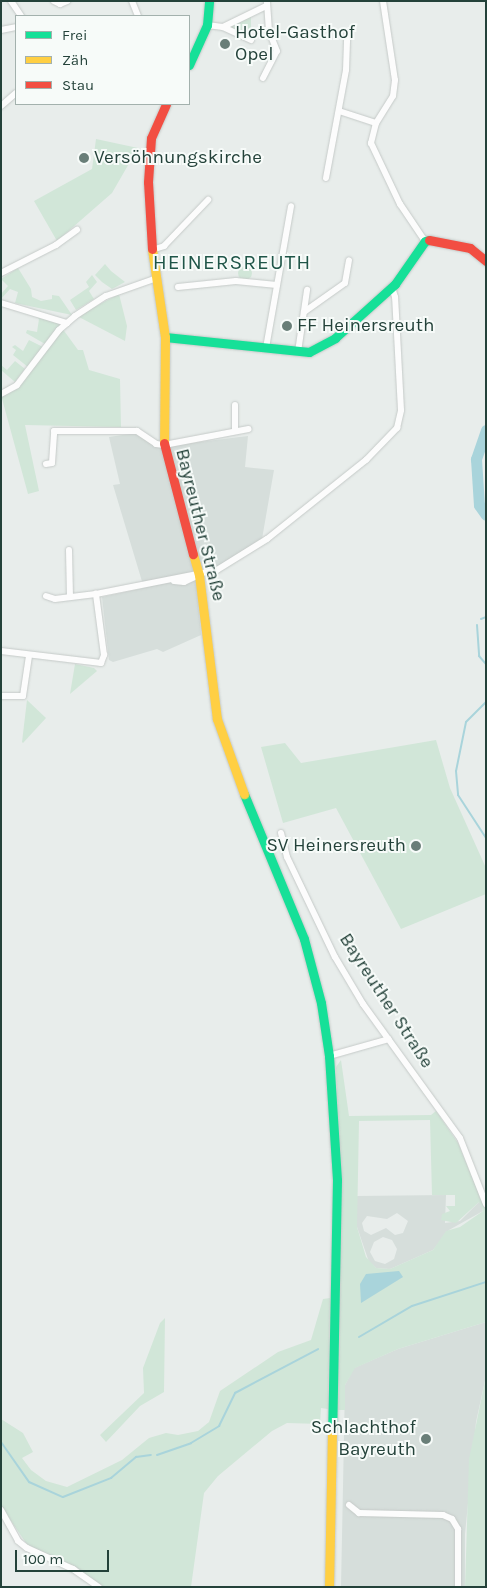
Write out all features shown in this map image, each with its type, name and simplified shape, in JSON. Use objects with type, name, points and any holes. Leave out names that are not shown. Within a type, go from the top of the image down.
[{"type":"main road","points":[[190,63],[206,25],[209,1]]},
{"type":"main road","name":"Bayreuther Straße","points":[[165,105],[156,121],[149,151],[154,279],[165,337],[164,445],[169,477],[199,575],[211,688],[226,752],[304,939],[321,1003],[330,1056],[337,1180],[329,1587]]},
{"type":"main road","points":[[165,337],[298,352],[312,351],[329,342],[392,287],[425,241],[434,239],[470,248],[486,261]]},
{"type":"street","points":[[11,1],[20,15]]},
{"type":"street","points":[[54,1],[67,1]]},
{"type":"street","points":[[132,1],[138,15]]},
{"type":"street","points":[[383,1],[396,80],[393,96],[371,134],[374,153],[400,204],[425,241]]},
{"type":"street","points":[[223,27],[266,4],[269,31],[277,51],[263,78]]},
{"type":"street","points":[[206,25],[223,27],[251,40]]},
{"type":"street","points":[[1,30],[15,28]]},
{"type":"street","points":[[326,178],[348,55],[347,36]]},
{"type":"street","points":[[1,106],[15,94]]},
{"type":"street","points":[[339,111],[376,123]]},
{"type":"street","points":[[152,250],[164,246],[208,200]]},
{"type":"street","points":[[266,348],[291,206]]},
{"type":"street","points":[[1,273],[56,245],[77,230]]},
{"type":"street","points":[[304,312],[345,283],[349,260]]},
{"type":"street","points":[[1,394],[17,385],[67,322],[106,296],[154,279]]},
{"type":"street","points":[[178,287],[236,281],[277,285]]},
{"type":"street","points":[[46,596],[56,599],[173,581],[184,582],[217,570],[267,539],[366,460],[397,428],[401,410],[401,381],[395,297],[392,287]]},
{"type":"street","points":[[298,352],[308,290]]},
{"type":"street","points":[[1,303],[67,322]]},
{"type":"street","points":[[235,405],[235,431]]},
{"type":"street","points":[[46,464],[52,463],[54,431],[137,431],[156,444],[164,445],[249,429]]},
{"type":"street","points":[[69,550],[70,597]]},
{"type":"street","points":[[1,651],[94,664],[102,662],[104,655],[96,594]]},
{"type":"street","points":[[1,696],[23,696],[29,656]]},
{"type":"street","name":"Bayreuther Straße","points":[[281,833],[287,857],[328,945],[355,992],[460,1138],[486,1204]]},
{"type":"street","points":[[330,1056],[388,1039]]},
{"type":"street","points":[[349,1505],[359,1514],[443,1515],[452,1518],[458,1529],[458,1587]]},
{"type":"street","points":[[1,1510],[18,1541],[27,1548],[73,1569],[99,1587]]},
{"type":"shaded area","points":[[136,433],[159,447],[248,436],[245,467],[274,470],[262,539],[196,580],[201,635],[163,652],[157,649],[113,662],[109,660],[102,597],[144,588],[113,485],[120,484],[109,437]]},
{"type":"shaded area","points":[[446,1195],[445,1223],[460,1221],[480,1201],[483,1211],[449,1230],[433,1250],[390,1269],[376,1268],[369,1262],[357,1227],[356,1196]],"holes":[[[397,1213],[408,1221],[403,1233],[395,1235],[386,1228],[371,1235],[364,1231],[362,1223],[367,1216],[387,1219]],[[383,1237],[392,1240],[397,1249],[394,1259],[385,1264],[375,1261],[370,1252],[374,1242]]]},
{"type":"shaded area","points":[[486,1322],[486,1376],[476,1422],[465,1534],[465,1587],[341,1587],[345,1385],[354,1368],[398,1349]]},
{"type":"green space","points":[[251,15],[251,36],[231,29],[230,25]]},
{"type":"green space","points":[[96,139],[138,148],[112,193],[57,241],[34,201],[92,169]]},
{"type":"green space","points":[[105,264],[125,282],[112,289],[102,282],[95,275]]},
{"type":"green space","points":[[242,266],[248,266],[252,273],[248,280],[242,280],[238,276],[238,270]]},
{"type":"green space","points":[[18,268],[31,289],[32,297],[41,301],[52,299],[52,295],[59,296],[72,315],[15,303],[18,292],[10,289],[1,299],[1,294],[8,286],[1,279]]},
{"type":"green space","points":[[92,275],[97,282],[89,291],[94,299],[76,310],[70,300],[89,287],[86,282]]},
{"type":"green space","points":[[119,294],[127,326],[125,341],[77,316]]},
{"type":"green space","points":[[33,314],[62,324],[45,344],[26,333],[27,330],[37,332],[39,319]]},
{"type":"green space","points":[[62,328],[78,350],[83,350],[89,370],[120,379],[121,427],[25,425],[39,491],[28,494],[1,395],[8,393]]},
{"type":"green space","points":[[29,340],[43,347],[28,367],[13,355],[16,350],[12,347],[15,345],[23,351]]},
{"type":"green space","points":[[15,361],[25,369],[15,382],[1,370],[1,365],[7,370]]},
{"type":"green space","points":[[75,664],[94,668],[97,671],[70,694]]},
{"type":"green space","points":[[27,700],[46,718],[23,743],[22,742]]},
{"type":"green space","name":"SV Heinersreuth","points":[[436,740],[450,788],[486,868],[486,894],[401,929],[336,808],[283,823],[261,747],[285,743],[301,763]]},
{"type":"green space","points":[[341,1060],[349,1116],[431,1115],[436,1111],[458,1143],[486,1211],[486,1322],[398,1349],[355,1368],[345,1385],[345,1410],[337,1410],[340,1175],[336,1067]],"holes":[[[430,1120],[432,1195],[455,1195],[455,1206],[446,1206],[450,1211],[442,1214],[441,1220],[456,1223],[479,1202],[483,1211],[460,1227],[446,1231],[433,1250],[390,1269],[376,1268],[366,1257],[357,1227],[359,1121]]]},
{"type":"green space","points":[[330,1298],[328,1409],[321,1408],[320,1424],[287,1423],[272,1431],[218,1476],[204,1493],[191,1587],[96,1587],[28,1546],[1,1506],[1,1419],[23,1433],[33,1452],[22,1458],[31,1470],[46,1481],[67,1487],[122,1460],[149,1438],[166,1433],[178,1435],[198,1431],[209,1422],[220,1391],[278,1352],[311,1340],[323,1299]]},
{"type":"green space","points":[[165,1318],[164,1392],[140,1406],[106,1442],[100,1435],[144,1393],[143,1368],[160,1323]]},
{"type":"green space","points":[[486,1376],[486,1587],[465,1587],[469,1459]]},
{"type":"water","points":[[399,1271],[403,1277],[361,1303],[360,1284],[366,1274]]},
{"type":"waterway","points":[[486,430],[476,459],[479,505],[486,515]]},
{"type":"waterway","points":[[481,619],[486,617]]},
{"type":"waterway","points":[[477,625],[479,656],[486,664]]},
{"type":"waterway","points":[[486,702],[466,722],[456,771],[458,795],[486,838]]},
{"type":"waterway","points":[[359,1337],[412,1306],[486,1282]]},
{"type":"waterway","points":[[157,1455],[191,1443],[219,1426],[235,1393],[318,1349]]},
{"type":"waterway","points":[[1,1442],[29,1482],[63,1497],[111,1478],[136,1457],[151,1455]]},
{"type":"traffic: fast","points":[[190,63],[207,25],[209,1]]},
{"type":"traffic: fast","points":[[165,337],[309,352],[335,338],[395,284],[425,241],[429,240]]},
{"type":"traffic: fast","points":[[244,794],[304,939],[321,1003],[329,1056],[337,1180],[332,1430]]},
{"type":"traffic: slow","points":[[152,249],[165,337],[164,443]]},
{"type":"traffic: slow","points":[[193,554],[199,575],[217,719],[244,794]]},
{"type":"traffic: slow","points":[[329,1587],[332,1430]]},
{"type":"traffic: jam","points":[[152,249],[148,182],[151,138],[166,105]]},
{"type":"traffic: jam","points":[[429,240],[470,248],[486,261]]},
{"type":"traffic: jam","points":[[164,443],[193,554]]},
{"type":"place","name":"Hotel-Gasthof Opel","points":[[225,44]]},
{"type":"place","name":"Versöhnungskirche","points":[[84,158]]},
{"type":"place","name":"FF Heinersreuth","points":[[287,326]]},
{"type":"place","name":"SV Heinersreuth","points":[[416,846]]},
{"type":"place","name":"Schlachthof Bayreuth","points":[[426,1439]]},
{"type":"district","name":"HEINERSREUTH","points":[[232,262]]}]
